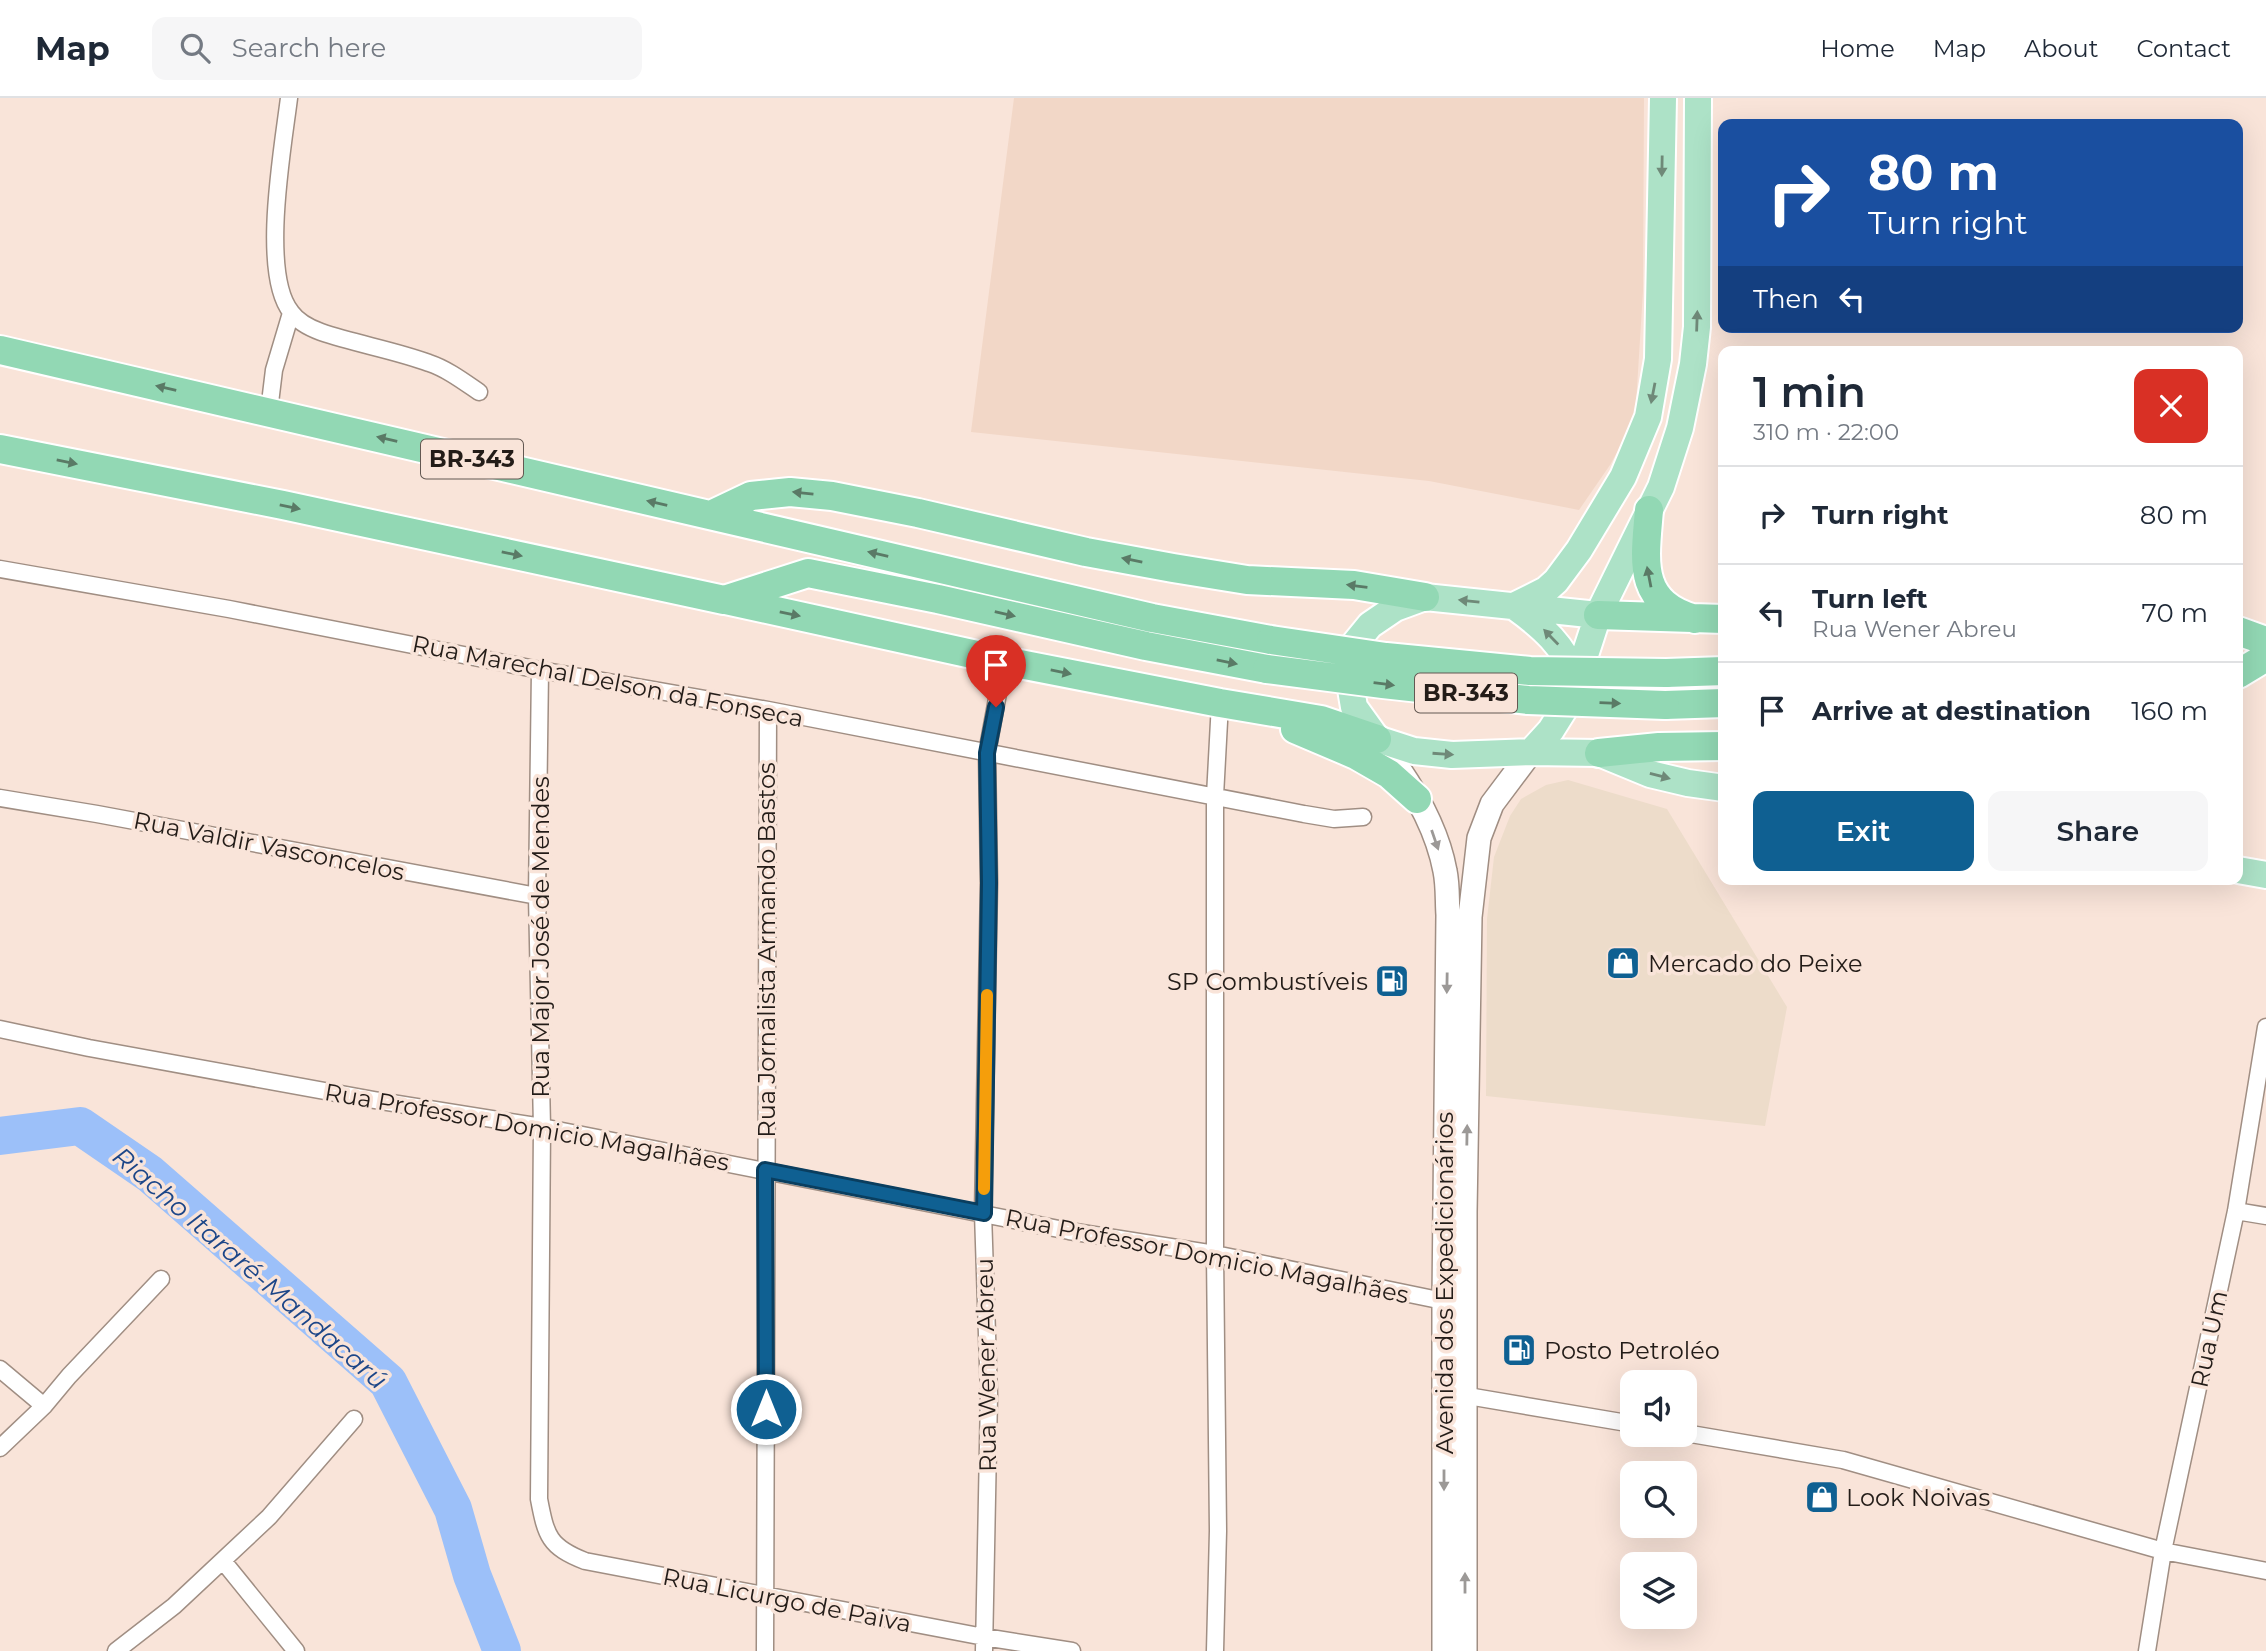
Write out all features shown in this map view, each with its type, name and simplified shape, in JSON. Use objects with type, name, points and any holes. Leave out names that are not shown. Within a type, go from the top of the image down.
[{"type":"highway","name":"BR-343","points":[[0,350],[1152,618],[1386,657],[1530,671],[1718,671]]},
{"type":"highway","points":[[0,449],[296,508],[1004,661],[1321,720],[1377,739]]},
{"type":"highway","points":[[710,515],[751,496],[790,492],[832,496],[1086,552],[1173,568],[1247,580],[1354,586],[1425,597]]},
{"type":"highway","points":[[1649,510],[1646,554],[1652,590],[1662,604],[1677,614],[1695,619]]},
{"type":"highway","name":"BR-343","points":[[724,600],[808,573],[1146,646],[1267,669],[1528,699],[1665,705],[1718,703]]},
{"type":"highway","points":[[1598,615],[1718,619]]},
{"type":"highway","points":[[2243,634],[2266,646]]},
{"type":"highway","points":[[2243,645],[2266,646]]},
{"type":"highway","points":[[2243,655],[2266,646]]},
{"type":"highway","points":[[2243,671],[2266,657]]},
{"type":"highway","points":[[1225,704],[1310,734],[1356,755],[1389,774],[1418,799]]},
{"type":"highway","points":[[1599,753],[1659,747],[1718,746]]},
{"type":"main road","points":[[1514,606],[1546,590],[1579,550],[1623,477],[1648,417],[1658,359],[1663,98]]},
{"type":"main road","points":[[1459,916],[1479,838],[1492,804],[1531,751],[1551,730],[1571,698],[1598,615],[1661,487],[1679,428],[1693,364],[1697,327],[1698,98]]},
{"type":"main road","points":[[1459,916],[1434,835],[1418,799],[1403,771],[1354,707],[1348,671],[1352,647],[1370,625],[1395,608],[1425,597],[1598,615]]},
{"type":"main road","points":[[1514,606],[1556,640],[1569,660],[1576,678]]},
{"type":"main road","points":[[1377,739],[1413,751],[1452,755],[1531,751],[1599,753],[1650,774],[1718,787]]},
{"type":"main road","points":[[2243,871],[2266,875]]},
{"type":"main road","name":"Avenida dos Expedicionários","points":[[1444,1651],[1454,1393],[1459,916]]},
{"type":"main road","name":"Avenida dos Expedicionários","points":[[1454,1393],[1465,1651]]},
{"type":"street","points":[[289,98],[278,174],[276,236],[278,282],[282,298],[291,313],[303,324],[322,332],[431,363],[479,392]]},
{"type":"street","points":[[269,411],[274,370],[291,313]]},
{"type":"street","name":"Rua Marechal Delson da Fonseca","points":[[0,569],[240,611],[1334,819],[1363,817]]},
{"type":"street","name":"Rua Wener Abreu","points":[[984,1644],[989,1395],[984,1213],[989,883],[987,753],[1004,661]]},
{"type":"street","name":"Rua Major José de Mendes","points":[[539,1499],[542,1127],[537,896],[540,670]]},
{"type":"street","points":[[1215,1651],[1219,1531],[1215,1254],[1215,796],[1225,704]]},
{"type":"street","name":"Rua Jornalista Armando Bastos","points":[[765,1651],[768,710]]},
{"type":"street","name":"Rua Valdir Vasconcelos","points":[[0,798],[537,896]]},
{"type":"street","name":"Rua Um","points":[[2147,1651],[2163,1550],[2236,1211],[2266,1027]]},
{"type":"street","name":"Rua Professor Domicio Magalhães","points":[[0,1029],[184,1065],[542,1127],[1069,1231],[1215,1254],[1455,1303]]},
{"type":"street","points":[[2236,1211],[2266,1216]]},
{"type":"street","points":[[0,1448],[44,1406],[160,1279]]},
{"type":"street","points":[[0,1369],[44,1406]]},
{"type":"street","points":[[1454,1393],[1620,1422]]},
{"type":"street","points":[[116,1651],[174,1606],[269,1517],[354,1419]]},
{"type":"street","points":[[1697,1435],[1843,1460],[2163,1550],[2266,1571]]},
{"type":"street","name":"Rua Licurgo de Paiva","points":[[539,1499],[545,1530],[558,1547],[585,1561],[766,1596],[984,1644],[1072,1651]]},
{"type":"street","points":[[223,1561],[296,1651]]},
{"type":"shaded area","points":[[1014,98],[1644,98],[1643,291],[1635,420],[1610,465],[1579,510],[1429,481],[971,432]]},
{"type":"shaded area","name":"Mercado do Peixe","points":[[1568,780],[1667,809],[1787,1007],[1765,1126],[1486,1096],[1487,919],[1494,857],[1510,816],[1521,799],[1546,785]]},
{"type":"waterway","name":"Riacho Itararé-Mandacarú","points":[[0,1136],[80,1126],[150,1174],[388,1382],[453,1509],[472,1575],[502,1651]]},
{"type":"slow traffic","points":[[984,1189],[987,995]]},
{"type":"place","name":"Mercado do Peixe","points":[[1623,963]]},
{"type":"place","name":"SP Combustíveis","points":[[1392,981]]},
{"type":"place","name":"Posto Petroléo","points":[[1519,1350]]},
{"type":"place","name":"Look Noivas","points":[[1822,1497]]},
{"type":"route","points":[[766,1409],[765,1170],[984,1213],[989,883],[987,753],[996,707]]}]
